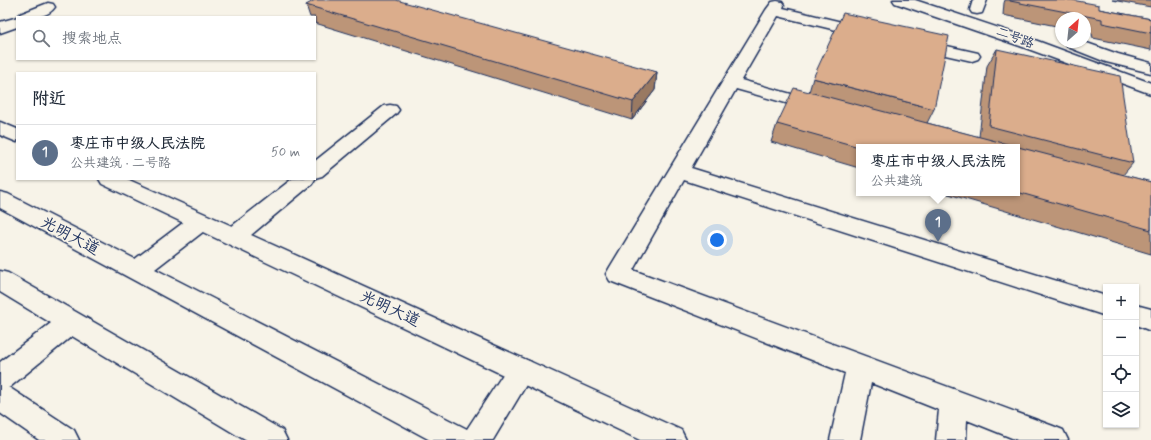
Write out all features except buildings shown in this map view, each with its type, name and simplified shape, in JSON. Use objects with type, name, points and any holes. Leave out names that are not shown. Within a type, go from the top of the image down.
[{"type":"street","name":"二号路","points":[[900,0],[982,27],[1151,89]]},
{"type":"street","points":[[945,0],[979,5],[993,15]]},
{"type":"street","points":[[27,16],[48,7]]},
{"type":"street","points":[[880,35],[775,8],[618,274],[1053,440]]},
{"type":"street","points":[[0,28],[16,21]]},
{"type":"street","points":[[903,41],[972,56]]},
{"type":"street","points":[[1085,48],[1112,58],[1151,68]]},
{"type":"street","points":[[730,82],[837,112]]},
{"type":"street","points":[[316,170],[390,110]]},
{"type":"street","points":[[0,128],[16,136]]},
{"type":"street","points":[[678,171],[1103,305]]},
{"type":"street","name":"光明大道","points":[[111,180],[671,440]]},
{"type":"street","points":[[234,237],[304,180]]},
{"type":"street","name":"光明大道","points":[[0,199],[458,440]]},
{"type":"street","points":[[136,271],[200,222]]},
{"type":"street","points":[[0,280],[272,440]]},
{"type":"street","points":[[1139,316],[1151,320]]},
{"type":"street","points":[[0,378],[71,322]]},
{"type":"street","points":[[845,440],[860,367]]},
{"type":"street","points":[[477,440],[521,370]]},
{"type":"street","points":[[0,397],[64,440]]},
{"type":"street","points":[[951,440],[954,402]]},
{"type":"place","name":"枣庄市中级人民法院","points":[[938,242]]}]
